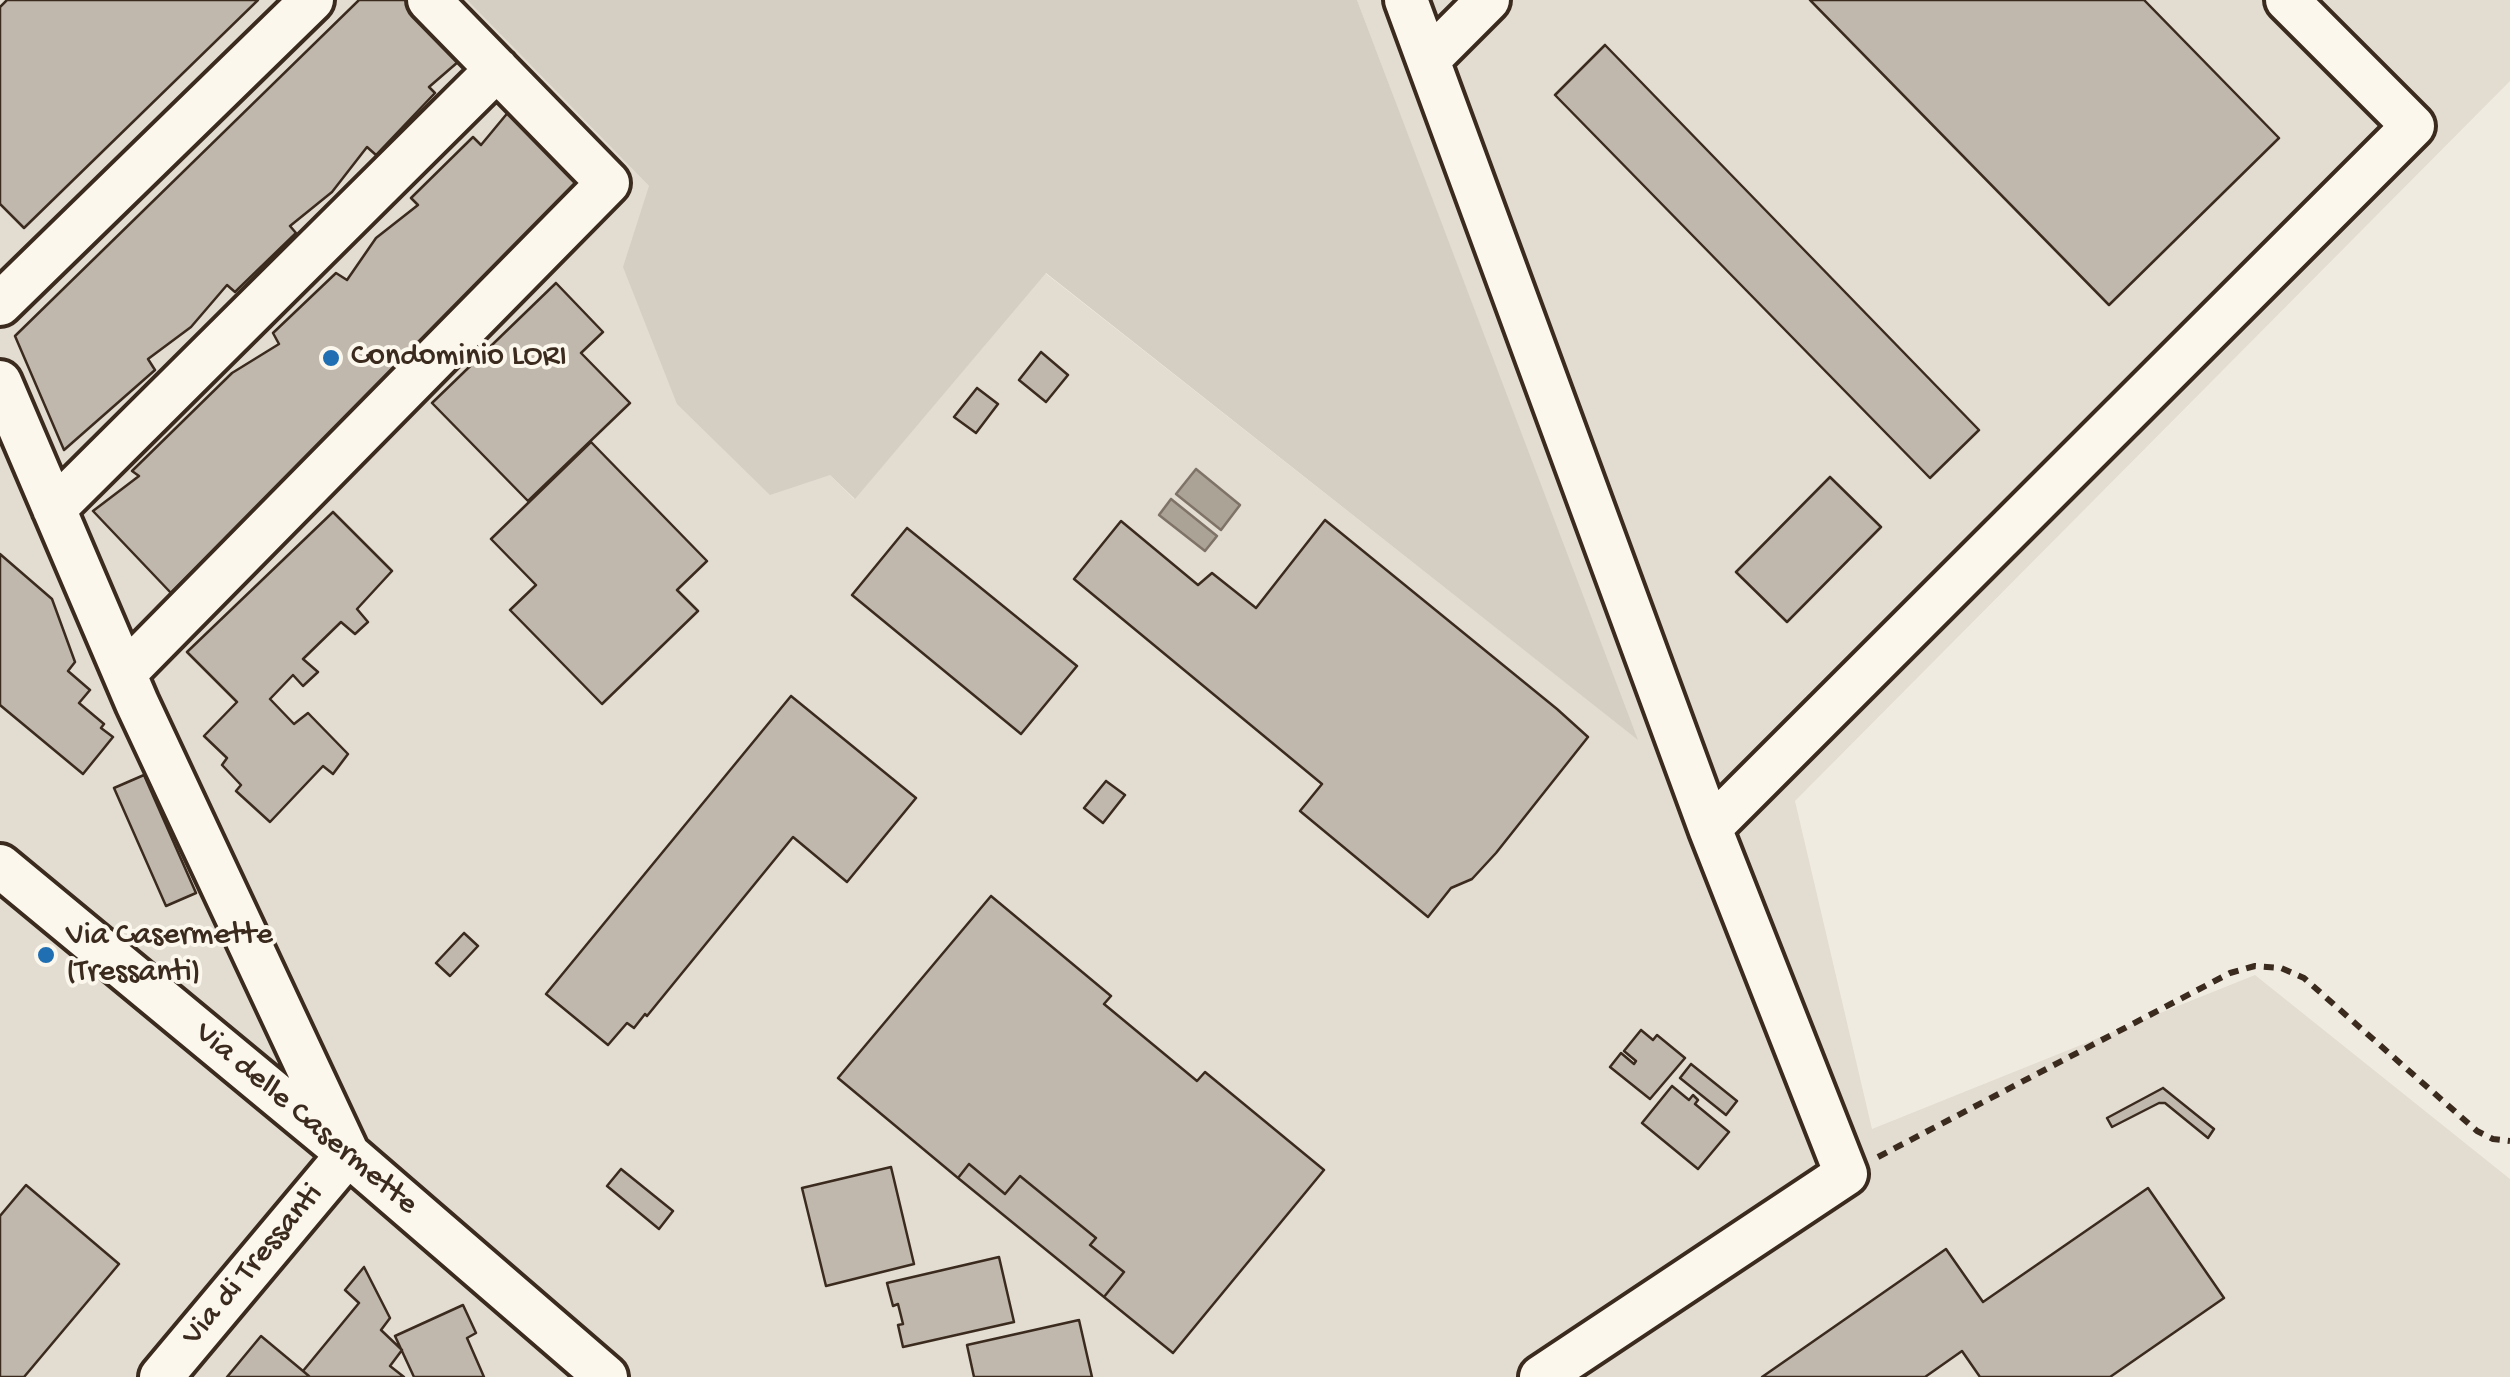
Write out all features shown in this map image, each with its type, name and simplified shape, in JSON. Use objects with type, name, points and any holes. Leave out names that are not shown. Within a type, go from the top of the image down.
[{"type":"street","points":[[0,304],[312,0]]},
{"type":"street","points":[[124,673],[608,183],[429,0]]},
{"type":"street","points":[[1406,0],[1710,828],[1846,1174],[1541,1377]]},
{"type":"street","points":[[1428,60],[1488,0]]},
{"type":"street","points":[[1710,828],[2413,126],[2287,0]]},
{"type":"street","points":[[54,509],[496,69]]},
{"type":"street","points":[[0,382],[124,673],[348,1154]]},
{"type":"street","name":"Via delle Casermette","points":[[0,866],[348,1154],[606,1377]]},
{"type":"street","name":"Via di Tressanti","points":[[160,1377],[348,1154]]},
{"type":"path","points":[[1846,1174],[2230,973],[2254,966],[2280,968],[2304,978],[2478,1130],[2493,1139],[2510,1141]]},
{"type":"shaded area","points":[[0,0],[467,0],[649,186],[830,475],[854,499],[1045,273],[1636,738],[1357,0],[2510,0],[2510,81],[1795,801],[1872,1129],[2255,975],[2510,1179],[2510,1377],[0,1377]]},
{"type":"shaded area","points":[[467,0],[1357,0],[1638,740],[1046,273],[855,499],[830,475],[770,495],[677,404],[623,267],[649,186]]},
{"type":"shaded area","points":[[1196,469],[1240,505],[1221,530],[1176,494]]},
{"type":"shaded area","points":[[1171,499],[1217,536],[1205,551],[1159,515]]},
{"type":"building","points":[[7,0],[258,0],[24,228],[0,204],[0,7]]},
{"type":"building","points":[[359,0],[408,0],[466,55],[429,87],[435,93],[376,155],[367,147],[332,192],[290,226],[296,233],[235,292],[227,285],[191,327],[148,359],[155,370],[64,450],[15,336]]},
{"type":"building","points":[[1810,0],[2144,0],[2279,138],[2109,305]]},
{"type":"building","points":[[1605,45],[1979,430],[1930,478],[1555,95]]},
{"type":"building","name":"Condominio LORI","points":[[515,104],[588,180],[171,593],[93,511],[139,476],[132,471],[232,373],[279,344],[273,333],[336,273],[347,280],[376,238],[418,205],[411,198],[473,137],[481,145]]},
{"type":"building","points":[[556,283],[603,332],[581,353],[630,403],[528,501],[432,403]]},
{"type":"building","points":[[1041,352],[1068,375],[1046,402],[1019,380]]},
{"type":"building","points":[[977,388],[998,404],[976,433],[954,417]]},
{"type":"building","points":[[591,442],[707,561],[677,590],[698,611],[602,704],[510,610],[536,585],[491,539]]},
{"type":"building","points":[[1830,477],[1881,527],[1787,622],[1736,572]]},
{"type":"building","points":[[333,512],[392,571],[357,609],[368,622],[355,634],[341,622],[303,659],[318,672],[303,686],[293,675],[270,699],[294,724],[308,713],[348,754],[333,774],[323,766],[270,822],[236,791],[241,785],[222,765],[227,758],[204,736],[237,702],[187,652]]},
{"type":"building","points":[[1325,520],[1588,737],[1496,853],[1472,879],[1451,888],[1428,917],[1300,811],[1322,784],[1074,579],[1121,521],[1198,585],[1212,573],[1256,608]]},
{"type":"building","points":[[907,528],[1077,666],[1021,734],[852,595]]},
{"type":"building","points":[[0,554],[52,599],[75,662],[68,671],[90,690],[79,703],[113,737],[83,774],[0,705]]},
{"type":"building","points":[[791,696],[916,798],[847,882],[793,837],[647,1016],[634,1028],[627,1023],[608,1045],[546,994]]},
{"type":"building","points":[[144,775],[196,893],[166,906],[114,788]]},
{"type":"building","points":[[1106,781],[1125,795],[1103,823],[1084,808]]},
{"type":"building","points":[[991,896],[1111,996],[1104,1004],[1197,1081],[1205,1072],[1324,1170],[1173,1353],[1104,1297],[1124,1272],[1090,1245],[1096,1238],[1020,1176],[1005,1194],[969,1164],[958,1178],[838,1078]]},
{"type":"building","points":[[464,933],[478,946],[450,976],[436,963]]},
{"type":"building","points":[[1641,1030],[1653,1040],[1657,1035],[1685,1058],[1650,1099],[1610,1067],[1621,1053],[1634,1064],[1636,1061],[1624,1051]]},
{"type":"building","points":[[1691,1064],[1737,1101],[1726,1115],[1680,1078]]},
{"type":"building","points":[[1672,1086],[1689,1100],[1693,1095],[1698,1100],[1695,1104],[1729,1132],[1698,1169],[1642,1123]]},
{"type":"building","points":[[2163,1088],[2214,1129],[2208,1138],[2165,1103],[2112,1127],[2107,1118]]},
{"type":"building","points":[[969,1164],[1005,1194],[1020,1176],[1096,1238],[1090,1245],[1124,1272],[1104,1297],[958,1178]]},
{"type":"building","points":[[891,1167],[914,1264],[826,1286],[802,1188]]},
{"type":"building","points":[[621,1169],[673,1211],[659,1229],[607,1186]]},
{"type":"building","points":[[26,1185],[119,1264],[24,1377],[0,1377],[0,1216]]},
{"type":"building","points":[[2148,1188],[2224,1298],[2110,1377],[1980,1377],[1962,1351],[1925,1377],[1762,1377],[1946,1249],[1983,1302]]},
{"type":"building","points":[[999,1257],[1014,1322],[903,1347],[898,1304],[893,1306],[887,1283]]},
{"type":"building","points":[[364,1267],[390,1318],[381,1330],[402,1350],[390,1366],[404,1377],[310,1377],[303,1371],[359,1303],[345,1290]]},
{"type":"building","points":[[463,1305],[476,1333],[467,1338],[484,1377],[414,1377],[395,1336]]},
{"type":"building","points":[[1079,1320],[1092,1377],[974,1377],[967,1345]]},
{"type":"building","points":[[261,1336],[303,1371],[310,1377],[227,1377]]},
{"type":"place","name":"Condominio LORI","points":[[331,358]]},
{"type":"place","name":"Via Casermette (Tressanti)","points":[[46,955]]}]
